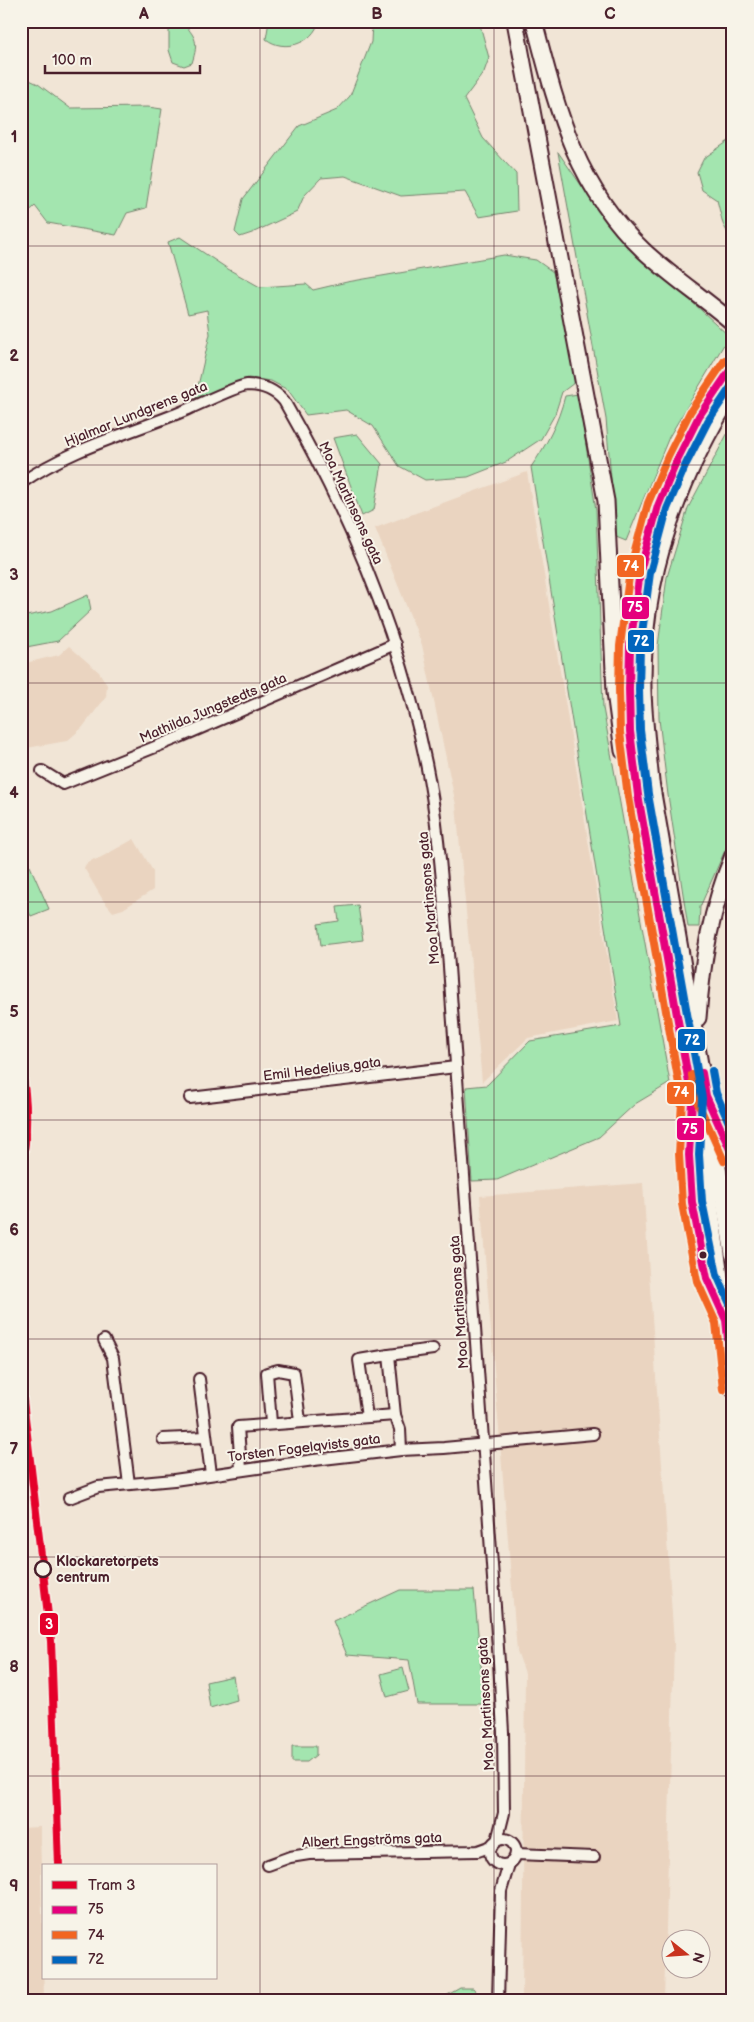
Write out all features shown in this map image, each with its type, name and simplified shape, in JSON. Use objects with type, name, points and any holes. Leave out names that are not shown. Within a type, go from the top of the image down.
[{"type":"highway","points":[[515,21],[606,500],[616,709],[623,750],[638,795]]},
{"type":"highway","points":[[534,21],[563,126],[574,154],[588,180],[623,229],[644,251],[733,323]]},
{"type":"highway","points":[[733,366],[699,416],[677,460],[658,506],[640,571],[630,647],[629,688],[630,731],[638,795],[710,1208],[724,1302],[733,1389]]},
{"type":"highway","points":[[733,392],[713,423],[691,466],[673,512],[655,575],[644,648],[645,730],[651,782],[733,1254]]},
{"type":"highway","points":[[696,1042],[702,964],[707,938],[714,909],[733,856]]},
{"type":"street","name":"Hjalmar Lundgrens gata","points":[[21,482],[73,453],[161,420],[245,385],[266,387]]},
{"type":"street","name":"Moa Martinsons gata","points":[[266,387],[274,391],[284,401],[334,494],[362,554],[395,644],[412,702],[426,763],[438,837],[456,1067],[500,1688],[504,1813],[514,1849]]},
{"type":"street","name":"Mathilda Jungstedts gata","points":[[42,771],[63,784],[180,737],[395,644]]},
{"type":"street","name":"Emil Hedelius gata","points":[[190,1098],[456,1067]]},
{"type":"street","points":[[104,1340],[113,1358],[129,1484]]},
{"type":"street","points":[[367,1417],[359,1360],[433,1349]]},
{"type":"street","points":[[389,1355],[395,1415],[400,1429],[401,1450]]},
{"type":"street","points":[[271,1423],[268,1373],[278,1370],[294,1373],[300,1421]]},
{"type":"street","points":[[199,1379],[210,1474]]},
{"type":"street","points":[[241,1470],[238,1426],[395,1415]]},
{"type":"street","points":[[483,1444],[593,1434]]},
{"type":"street","points":[[163,1439],[206,1437]]},
{"type":"street","name":"Torsten Fogelqvists gata","points":[[69,1498],[98,1487],[401,1450],[483,1444]]},
{"type":"street","name":"Moa Martinsons gata","points":[[495,1843],[504,1813]]},
{"type":"street","points":[[498,2001],[501,1891],[509,1864],[513,1860],[514,1849],[507,1840],[495,1843],[490,1852],[494,1860],[501,1891]]},
{"type":"street","name":"Albert Engströms gata","points":[[268,1865],[290,1856],[309,1854],[478,1851],[495,1843]]},
{"type":"street","points":[[514,1849],[594,1857]]},
{"type":"street","name":"Albert Engströms gata","points":[[478,1851],[494,1860]]},
{"type":"street","points":[[494,1860],[502,1865],[509,1864]]},
{"type":"street","points":[[494,2001],[498,1968]]},
{"type":"shaded area","points":[[527,472],[618,1021],[528,1038],[482,1082],[456,805],[422,645],[375,528]]},
{"type":"shaded area","points":[[69,646],[99,672],[107,685],[106,697],[82,728],[67,741],[21,749],[21,664],[59,655]]},
{"type":"shaded area","points":[[134,839],[153,871],[153,890],[123,909],[113,912],[103,900],[84,868],[86,864],[94,859],[96,860]]},
{"type":"shaded area","points":[[643,1183],[674,1644],[666,1930],[662,1930],[664,2001],[522,2001],[525,1673],[517,1651],[480,1196]]},
{"type":"shaded area","points":[[40,1827],[42,1980],[44,1980],[44,2001],[21,2001],[21,1828]]},
{"type":"green space","points":[[169,21],[182,21],[193,36],[196,45],[192,63],[184,66],[173,62],[169,50]]},
{"type":"green space","points":[[269,21],[319,21],[311,35],[297,44],[289,46],[273,43],[266,39]]},
{"type":"green space","points":[[372,21],[479,21],[489,58],[484,72],[464,99],[483,138],[516,174],[517,211],[479,217],[465,192],[401,196],[345,176],[321,178],[304,196],[297,212],[240,237],[235,232],[243,199],[299,126],[337,110],[350,96],[371,42]]},
{"type":"green space","points":[[21,76],[38,84],[70,108],[148,107],[162,109],[146,208],[127,213],[116,235],[48,223],[35,206],[21,219]]},
{"type":"green space","points":[[733,138],[733,243],[723,224],[717,200],[702,190],[697,172],[704,158]]},
{"type":"green space","points":[[558,152],[609,225],[729,336],[669,437],[626,541],[616,537],[606,419]]},
{"type":"green space","points":[[180,237],[228,269],[260,287],[306,284],[313,290],[347,282],[504,255],[536,260],[553,272],[578,380],[562,392],[555,414],[541,439],[506,462],[468,477],[425,480],[399,466],[373,426],[346,410],[306,415],[288,390],[271,381],[248,378],[195,399],[210,334],[207,310],[188,314],[168,242]]},
{"type":"green space","points":[[578,394],[596,510],[603,708],[670,1083],[635,1104],[599,1137],[497,1180],[472,1181],[466,1087],[487,1085],[530,1041],[621,1026],[531,467],[551,433],[565,396]]},
{"type":"green space","points":[[733,423],[733,832],[700,907],[699,927],[688,927],[668,795],[659,719],[658,646],[667,577],[688,508]]},
{"type":"green space","points":[[357,434],[382,464],[374,510],[362,516],[333,438]]},
{"type":"green space","points":[[88,595],[91,610],[58,641],[21,648],[21,617],[52,611]]},
{"type":"green space","points":[[30,866],[49,909],[31,916],[21,898],[21,870]]},
{"type":"green space","points":[[358,905],[363,940],[321,945],[318,924],[339,921],[337,907]]},
{"type":"green space","points":[[400,1590],[474,1590],[486,1704],[417,1704],[409,1660],[347,1655],[333,1621]]},
{"type":"green space","points":[[403,1668],[409,1691],[387,1697],[381,1674]]},
{"type":"green space","points":[[233,1676],[237,1700],[210,1708],[206,1682]]},
{"type":"green space","points":[[292,1746],[316,1746],[316,1755],[307,1762],[292,1762]]},
{"type":"green space","points":[[460,1988],[473,1988],[482,2001],[437,2001]]},
{"type":"tram line","name":"3","points":[[21,1067],[25,1092],[26,1118],[25,1144],[21,1169]]},
{"type":"tram line","name":"3","points":[[21,1383],[51,1641],[59,1864]]},
{"type":"transit line","name":"74","points":[[723,1390],[716,1323],[697,1281],[682,1204],[679,1154],[682,1101],[628,797],[620,732],[619,689],[620,646],[630,569],[648,503],[668,456],[690,412],[725,360]]},
{"type":"transit line","name":"75","points":[[733,366],[699,416],[677,460],[658,506],[640,571],[630,647],[629,689],[630,731],[638,795],[692,1100],[689,1155],[692,1202],[707,1278],[726,1320],[733,1387]]},
{"type":"transit line","name":"72","points":[[733,384],[708,421],[686,464],[667,509],[650,573],[640,648],[639,689],[640,730],[648,794],[702,1098],[699,1155],[702,1201],[717,1275],[733,1311]]},
{"type":"transit line","name":"72","points":[[712,1071],[716,1093],[733,1132]]},
{"type":"transit line","name":"75","points":[[702,1073],[706,1096],[733,1156]]},
{"type":"transit line","name":"74","points":[[692,1075],[696,1099],[724,1161]]},
{"type":"place","name":"Klockaretorpets centrum","points":[[43,1569]]}]
